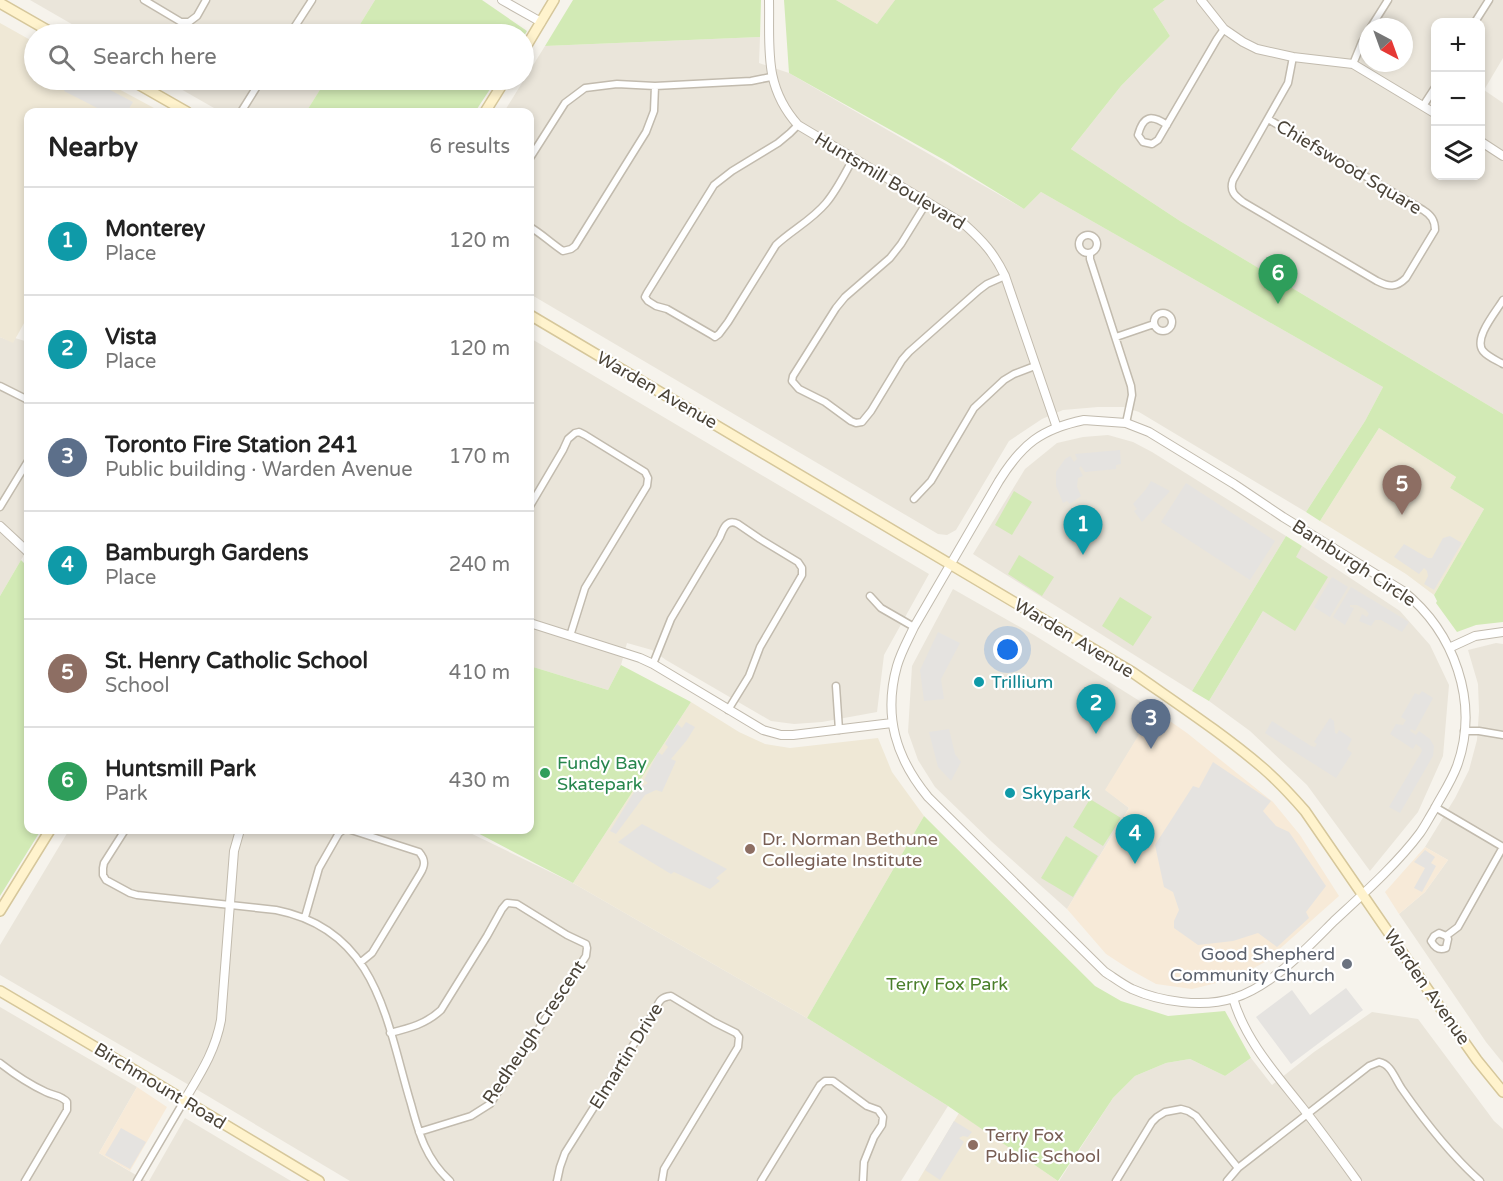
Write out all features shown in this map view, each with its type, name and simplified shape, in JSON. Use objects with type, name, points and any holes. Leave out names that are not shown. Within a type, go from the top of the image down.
[{"type":"main road","points":[[534,34],[554,0]]},
{"type":"main road","points":[[0,3],[37,24]]},
{"type":"main road","points":[[148,90],[180,108]]},
{"type":"main road","points":[[488,108],[499,90]]},
{"type":"main road","name":"Warden Avenue","points":[[534,317],[1132,672],[1226,738],[1264,768],[1305,811],[1460,1035],[1503,1092]]},
{"type":"main road","points":[[0,911],[48,834]]},
{"type":"main road","name":"Birchmount Road","points":[[0,991],[319,1181]]},
{"type":"street","points":[[144,0],[180,22],[189,22],[197,16],[206,0]]},
{"type":"street","points":[[296,24],[312,0]]},
{"type":"street","points":[[502,0],[541,22]]},
{"type":"street","name":"Huntsmill Boulevard","points":[[769,0],[771,77],[779,99],[790,116],[798,125],[964,224],[983,240],[998,261],[1005,276],[1057,428]]},
{"type":"street","points":[[1202,0],[1224,29],[1257,49],[1293,57],[1353,64],[1431,111]]},
{"type":"street","points":[[1377,18],[1388,0]]},
{"type":"street","points":[[1478,18],[1489,0]]},
{"type":"street","points":[[1167,125],[1157,118],[1148,119],[1140,125],[1138,135],[1143,142],[1152,144],[1158,140],[1167,125],[1217,39],[1224,29]]},
{"type":"street","points":[[1353,64],[1359,49]]},
{"type":"street","name":"Chiefswood Square","points":[[1268,119],[1423,210],[1432,218],[1435,231],[1406,278],[1396,286],[1377,282],[1235,196],[1231,187],[1233,180],[1288,83],[1293,57]]},
{"type":"street","points":[[534,152],[565,103],[585,88],[617,84],[655,86],[751,81],[771,77]]},
{"type":"street","points":[[534,230],[563,251],[575,246],[646,132],[654,111],[655,86]]},
{"type":"street","points":[[243,108],[254,90]]},
{"type":"street","points":[[1423,106],[1431,94]]},
{"type":"street","points":[[798,125],[778,142],[724,176],[714,185],[647,293],[645,297],[648,301],[667,309],[715,337],[776,245],[811,218],[826,203],[854,159]]},
{"type":"street","points":[[1485,144],[1503,156]]},
{"type":"street","points":[[927,202],[890,258],[845,297],[836,308],[794,376],[792,381],[799,389],[825,402],[851,421],[862,422],[909,352],[979,290],[1005,276]]},
{"type":"street","points":[[1090,254],[1132,390],[1126,423]]},
{"type":"street","points":[[1503,300],[1480,336],[1479,345],[1485,353],[1503,364]]},
{"type":"street","points":[[1116,337],[1154,324]]},
{"type":"street","points":[[914,499],[931,481],[974,408],[1004,380],[1035,366]]},
{"type":"street","points":[[0,386],[24,398]]},
{"type":"street","name":"Bamburgh Circle","points":[[1084,420],[1126,423],[1149,432],[1403,591],[1416,601],[1429,616],[1457,665],[1463,688],[1465,717],[1462,750],[1448,787],[1421,832],[1363,894],[1312,943],[1268,981],[1233,998],[1210,1003],[1187,1004],[1151,996],[1105,972],[928,797],[915,781],[900,750],[892,723],[892,690],[897,666],[914,627],[1012,461],[1036,438],[1057,428],[1084,420]]},
{"type":"street","points":[[534,499],[568,439],[579,432],[636,465],[645,472],[648,478],[647,486],[585,588],[570,636]]},
{"type":"street","points":[[0,507],[24,468]]},
{"type":"street","points":[[653,664],[671,619],[720,537],[723,527],[730,522],[738,524],[801,564],[802,575],[760,647],[749,676],[728,710]]},
{"type":"street","points":[[0,526],[24,548]]},
{"type":"street","points":[[870,596],[882,608],[914,627]]},
{"type":"street","points":[[534,624],[640,658],[759,728],[781,735],[892,723]]},
{"type":"street","points":[[1449,648],[1475,636],[1503,633]]},
{"type":"street","points":[[836,686],[839,730]]},
{"type":"street","points":[[1464,731],[1479,730],[1503,735]]},
{"type":"street","points":[[1435,807],[1503,847],[1458,927],[1446,936]]},
{"type":"street","points":[[123,834],[102,868],[106,880],[110,883],[137,895],[291,912],[337,937],[352,951],[373,982],[378,995],[419,1132],[428,1153],[450,1181]]},
{"type":"street","points":[[137,1181],[209,1058],[218,1033],[221,1020],[234,851],[239,834]]},
{"type":"street","points":[[305,918],[320,868],[338,834]]},
{"type":"street","points":[[361,962],[372,953],[424,867],[419,852],[363,834]]},
{"type":"street","name":"Redheugh Crescent","points":[[390,1033],[432,1019],[441,1010],[507,903],[518,904],[567,935],[586,944],[586,956],[490,1104],[471,1116],[419,1132]]},
{"type":"street","name":"Elmartin Drive","points":[[557,1181],[565,1153],[659,1001],[663,997],[671,996],[736,1033],[740,1042],[664,1169],[662,1181]]},
{"type":"street","points":[[1233,998],[1252,1039],[1269,1065],[1357,1181]]},
{"type":"street","points":[[1227,1181],[1238,1168],[1371,1064],[1381,1062],[1390,1068],[1440,1138],[1480,1181]]},
{"type":"street","points":[[0,1063],[12,1073],[48,1094],[60,1096],[67,1102],[65,1115],[25,1181]]},
{"type":"street","points":[[761,1181],[820,1085],[832,1081],[867,1106],[878,1110],[883,1117],[882,1125],[874,1137],[864,1162],[863,1181]]},
{"type":"street","points":[[1116,1181],[1152,1122],[1162,1113],[1181,1109],[1196,1116],[1238,1168]]},
{"type":"shaded area","points":[[30,0],[375,0],[360,24],[72,24]]},
{"type":"shaded area","points":[[836,0],[895,0],[877,24]]},
{"type":"shaded area","points":[[1165,0],[1503,0],[1503,58],[1485,88],[1485,18],[1431,18],[1431,180],[1485,180],[1485,91],[1503,103],[1503,414],[1180,221],[1071,149],[1121,86],[1170,36],[1153,9]]},
{"type":"shaded area","points":[[0,23],[24,36],[24,90],[121,90],[154,108],[24,108],[24,323],[13,343],[0,337]]},
{"type":"shaded area","points":[[760,37],[759,63],[789,73],[1024,209],[1041,192],[1383,387],[1365,421],[1306,512],[1139,412],[1124,407],[1098,407],[1063,410],[1042,419],[1009,441],[956,530],[947,535],[938,534],[534,296],[534,108],[506,108],[518,90],[534,90],[534,64],[545,46]]},
{"type":"shaded area","points":[[110,90],[133,102],[129,108],[97,108],[64,91]]},
{"type":"shaded area","points":[[182,90],[320,90],[308,108],[214,108]]},
{"type":"shaded area","points":[[0,337],[13,342],[15,338],[24,341],[24,555],[0,596]]},
{"type":"shaded area","points":[[534,340],[929,574],[884,655],[877,712],[822,722],[794,724],[771,721],[652,650],[627,643],[621,665],[608,690],[534,667]]},
{"type":"shaded area","points":[[1379,428],[1456,477],[1450,488],[1484,509],[1434,595],[1406,574],[1320,521]]},
{"type":"shaded area","points":[[1108,435],[1133,442],[1152,452],[1286,536],[1192,691],[973,554],[1025,469],[1057,443],[1083,437]]},
{"type":"shaded area","points":[[1120,450],[1121,464],[1116,465],[1116,469],[1085,472],[1081,466],[1079,468],[1083,476],[1078,478],[1077,487],[1081,496],[1070,504],[1067,501],[1063,503],[1056,486],[1056,472],[1065,459],[1070,456],[1074,462],[1077,459],[1075,454]]},
{"type":"shaded area","points":[[1151,481],[1170,491],[1142,522],[1134,511],[1137,509],[1133,504]]},
{"type":"shaded area","points":[[1186,483],[1275,541],[1250,580],[1161,522]]},
{"type":"shaded area","points":[[1450,536],[1462,543],[1434,590],[1424,584],[1428,576],[1424,568],[1419,574],[1394,557],[1404,544],[1432,558],[1443,538]]},
{"type":"shaded area","points":[[1302,546],[1400,611],[1430,645],[1449,685],[1443,756],[1418,812],[1370,871],[1307,785],[1250,731],[1209,701]]},
{"type":"shaded area","points":[[1332,577],[1348,587],[1330,617],[1314,607]]},
{"type":"shaded area","points":[[1351,587],[1409,622],[1402,632],[1381,620],[1375,620],[1371,626],[1359,621],[1362,614],[1367,617],[1369,614],[1357,605],[1350,605],[1354,608],[1345,625],[1333,617]]},
{"type":"shaded area","points":[[953,589],[1034,635],[1154,710],[1106,790],[1129,808],[1067,909],[935,787],[918,760],[908,732],[912,666]]},
{"type":"shaded area","points":[[938,632],[960,643],[941,679],[944,699],[924,701],[920,670]]},
{"type":"shaded area","points":[[1496,643],[1503,644],[1503,1063],[1486,1042],[1399,914],[1425,892],[1448,860],[1425,847],[1469,770],[1477,740],[1478,684],[1468,650]]},
{"type":"shaded area","points":[[1422,691],[1433,698],[1415,731],[1411,729],[1410,731],[1416,735],[1419,731],[1430,739],[1434,746],[1433,756],[1400,813],[1389,807],[1422,751],[1416,744],[1413,749],[1390,734],[1396,724],[1403,725],[1406,720],[1401,717],[1415,693],[1419,695]]},
{"type":"shaded area","name":"Dr. Norman Bethune Collegiate Institute","points":[[691,702],[739,732],[765,744],[790,748],[878,738],[892,772],[924,816],[807,1018],[573,883]]},
{"type":"shaded area","points":[[1154,710],[1187,733],[1273,802],[1300,835],[1339,896],[1265,962],[1233,979],[1192,989],[1156,984],[1129,969],[1106,954],[1067,909],[1129,808],[1105,790]]},
{"type":"shaded area","points":[[1330,718],[1334,721],[1335,733],[1337,734],[1339,730],[1352,739],[1347,749],[1352,753],[1336,778],[1265,733],[1272,721],[1315,747],[1317,744],[1314,742]]},
{"type":"shaded area","points":[[686,722],[695,727],[671,759],[676,761],[662,792],[656,790],[645,795],[616,834],[610,831],[639,784],[643,786],[648,783],[644,780],[658,752],[662,755],[668,747],[665,744],[677,724],[682,728]]},
{"type":"shaded area","points":[[949,729],[955,754],[961,762],[951,781],[938,767],[929,732]]},
{"type":"shaded area","points":[[1213,762],[1271,801],[1263,811],[1276,826],[1289,832],[1326,886],[1306,912],[1309,918],[1277,947],[1258,933],[1233,941],[1198,945],[1174,928],[1174,921],[1179,910],[1173,892],[1164,887],[1155,845],[1193,786],[1199,788]]},
{"type":"shaded area","points":[[642,824],[727,869],[716,878],[720,881],[710,889],[674,872],[671,874],[618,842]]},
{"type":"shaded area","points":[[67,834],[472,834],[573,883],[807,1018],[948,1106],[901,1181],[350,1181],[0,975],[0,945]]},
{"type":"shaded area","points":[[1425,847],[1448,860],[1425,892],[1399,914],[1385,892]]},
{"type":"shaded area","points":[[1425,850],[1435,857],[1431,863],[1436,866],[1422,892],[1414,888],[1425,868],[1414,862]]},
{"type":"shaded area","points":[[1346,988],[1363,1010],[1291,1064],[1256,1017],[1292,990],[1310,1015]]},
{"type":"shaded area","points":[[0,1007],[137,1087],[99,1153],[146,1181],[0,1181]]},
{"type":"shaded area","points":[[1372,1012],[1418,1019],[1494,1121],[1503,1129],[1503,1181],[1059,1181],[1113,1098],[1135,1076],[1166,1063],[1190,1059],[1225,1076],[1251,1058],[1272,1085],[1314,1052]]},
{"type":"shaded area","points":[[137,1087],[167,1107],[130,1171],[99,1153]]},
{"type":"shaded area","name":"Terry Fox Public School","points":[[959,1113],[1058,1181],[918,1181]]},
{"type":"shaded area","points":[[185,1118],[291,1181],[149,1181]]},
{"type":"shaded area","points":[[954,1121],[972,1132],[968,1137],[959,1138],[964,1142],[940,1180],[925,1170]]},
{"type":"shaded area","points":[[121,1128],[146,1142],[130,1169],[105,1155]]},
{"type":"green space","points":[[375,0],[482,0],[517,24],[360,24]]},
{"type":"green space","points":[[573,0],[761,0],[760,37],[545,46]]},
{"type":"green space","points":[[784,0],[836,0],[877,24],[895,0],[1165,0],[1153,9],[1170,36],[1121,86],[1071,149],[1180,221],[1503,414],[1503,622],[1476,625],[1457,632],[1436,603],[1434,595],[1484,509],[1450,488],[1456,477],[1379,428],[1320,521],[1306,512],[1365,421],[1383,387],[1041,192],[1024,209],[946,161],[789,73]]},
{"type":"green space","points":[[320,90],[489,90],[478,108],[308,108]]},
{"type":"green space","points":[[1014,491],[1032,502],[1012,535],[995,525]]},
{"type":"green space","points":[[1286,536],[1302,546],[1296,557],[1328,577],[1295,631],[1263,611],[1209,701],[1192,691]]},
{"type":"green space","points":[[1019,555],[1054,577],[1042,596],[1008,574]]},
{"type":"green space","points":[[21,560],[24,563],[24,834],[39,834],[0,896],[0,596]]},
{"type":"green space","points":[[1120,597],[1152,617],[1133,646],[1102,626]]},
{"type":"green space","points":[[621,665],[691,702],[573,883],[480,834],[534,834],[534,667],[608,690]]},
{"type":"green space","points":[[1090,799],[1121,818],[1103,846],[1073,827]]},
{"type":"green space","name":"Terry Fox Park","points":[[924,816],[1095,986],[1121,1001],[1168,1016],[1225,1011],[1251,1058],[1225,1076],[1190,1059],[1166,1063],[1135,1076],[1113,1098],[1058,1181],[948,1106],[807,1018]]},
{"type":"green space","points":[[1066,836],[1098,856],[1073,897],[1041,878]]},
{"type":"place","name":"Huntsmill Park","points":[[1278,304]]},
{"type":"place","name":"St. Henry Catholic School","points":[[1402,515]]},
{"type":"place","name":"Monterey","points":[[1083,555]]},
{"type":"place","name":"Trillium","points":[[979,682]]},
{"type":"place","name":"Vista","points":[[1096,734]]},
{"type":"place","name":"Toronto Fire Station 241","points":[[1151,749]]},
{"type":"place","name":"Fundy Bay Skatepark","points":[[545,773]]},
{"type":"place","name":"Skypark","points":[[1010,793]]},
{"type":"place","name":"Dr. Norman Bethune Collegiate Institute","points":[[750,849]]},
{"type":"place","name":"Bamburgh Gardens","points":[[1135,864]]},
{"type":"place","name":"Good Shepherd Community Church","points":[[1347,964]]},
{"type":"place","name":"Terry Fox Public School","points":[[973,1145]]}]
